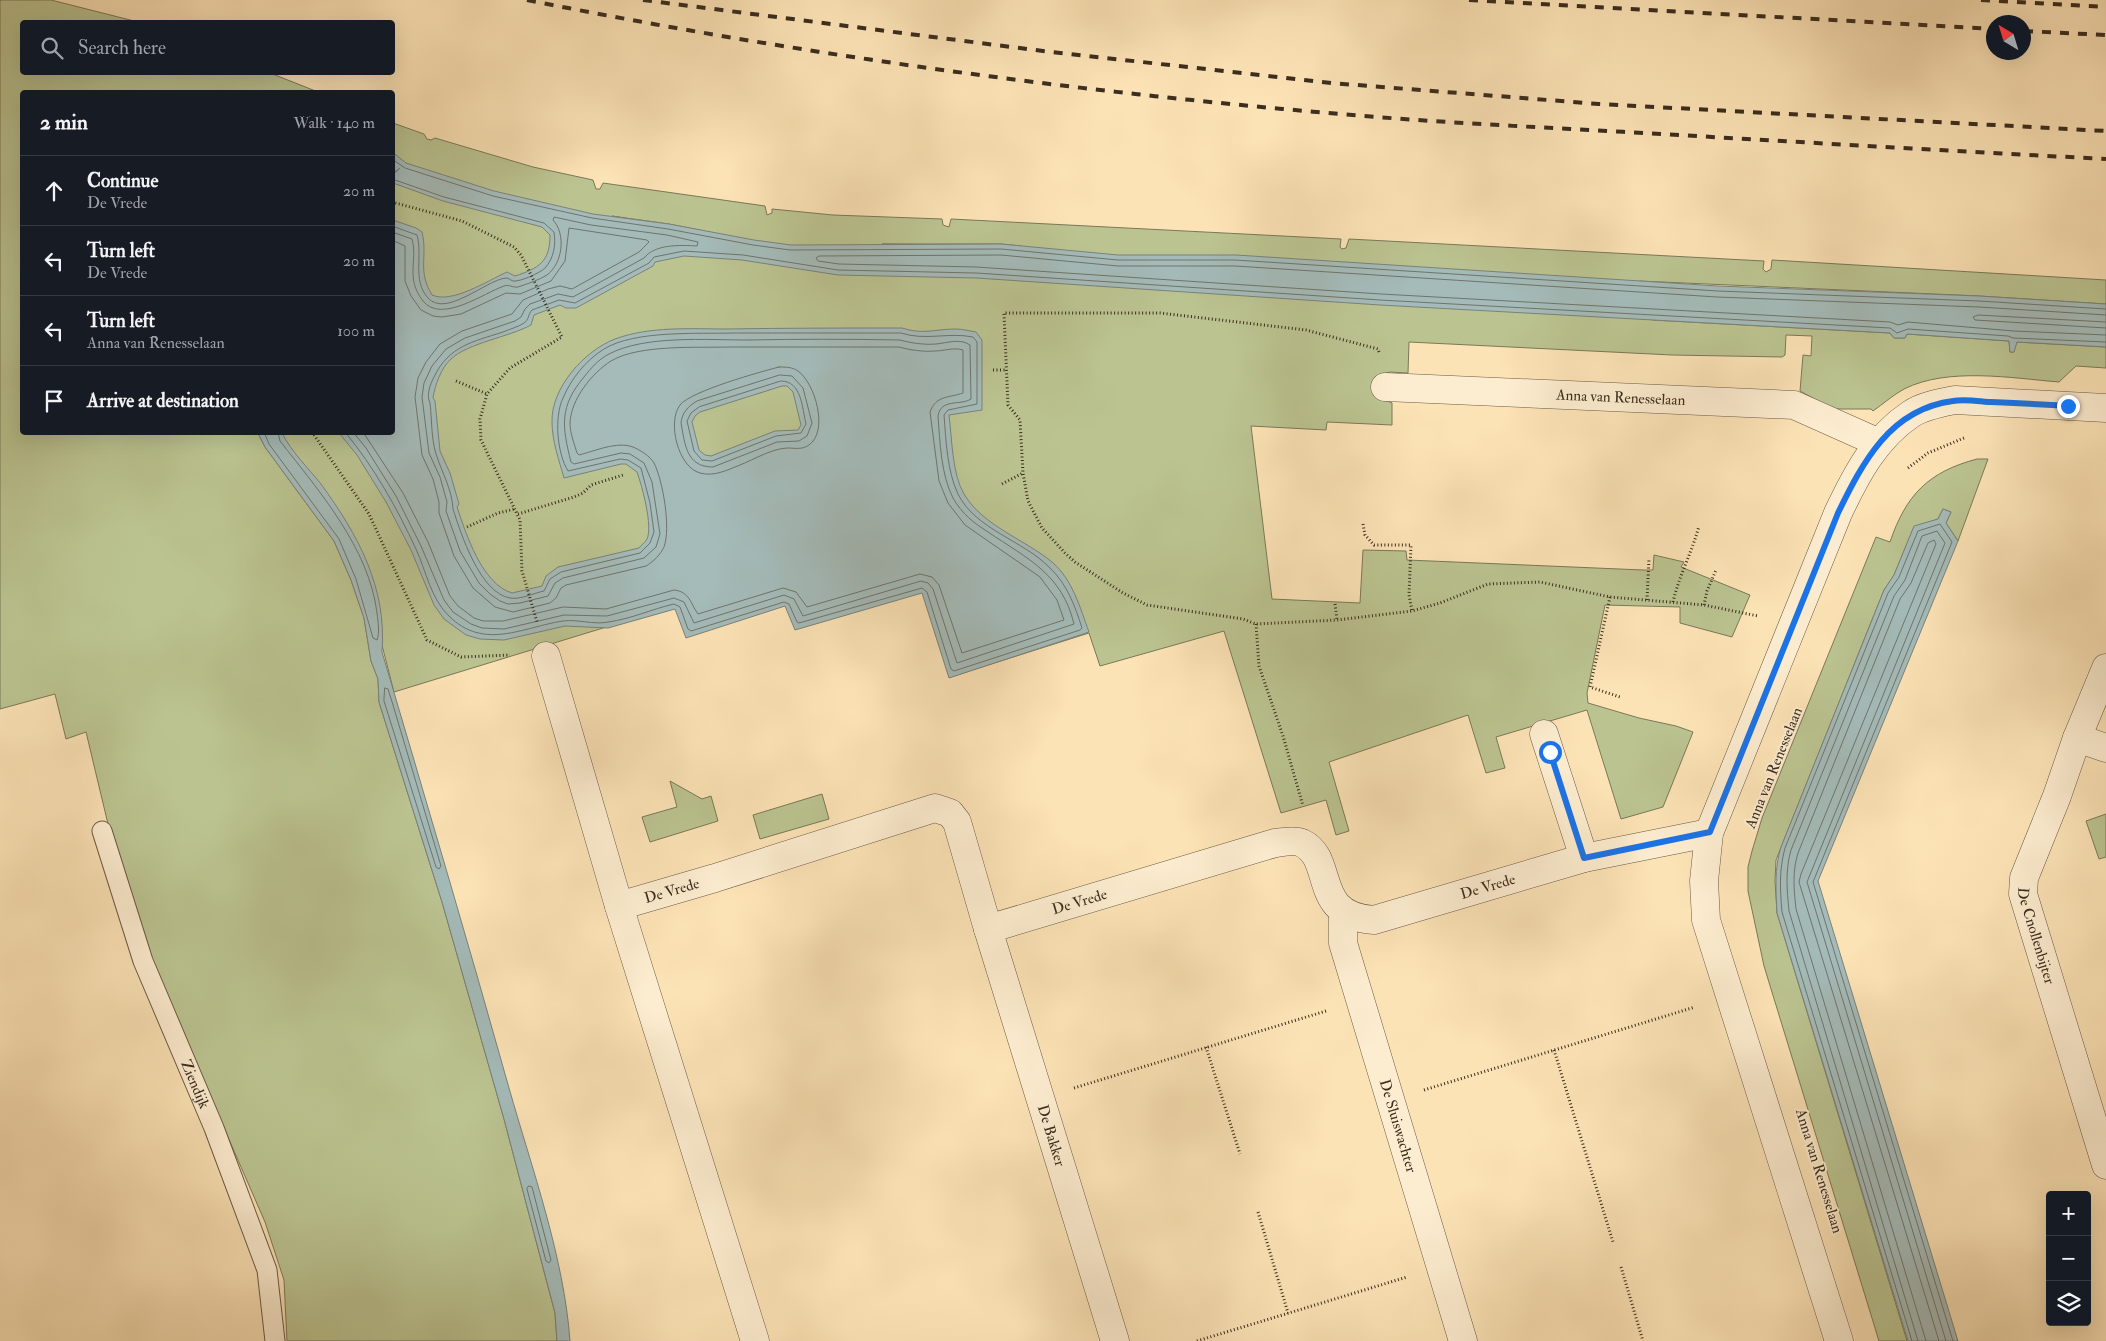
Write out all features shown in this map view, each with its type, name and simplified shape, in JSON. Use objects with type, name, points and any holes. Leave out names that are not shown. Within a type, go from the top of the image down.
[{"type":"street","name":"Anna van Renesselaan","points":[[1385,387],[1794,405],[1879,442]]},
{"type":"street","points":[[1839,1341],[1706,920],[1704,881],[1710,832],[1838,513],[1858,470],[1879,442],[1911,414],[1935,404],[1955,400],[2106,408]]},
{"type":"street","points":[[546,656],[619,906],[755,1341]]},
{"type":"street","name":"De Cnollenbijter","points":[[2106,668],[2077,738],[2057,796],[2024,878],[2023,894],[2106,1165]]},
{"type":"street","points":[[1544,734],[1584,858]]},
{"type":"street","points":[[2077,738],[2106,748]]},
{"type":"street","name":"De Vrede","points":[[619,906],[934,808],[950,813],[957,822],[988,929],[1275,842],[1301,842]]},
{"type":"street","name":"De Vrede","points":[[1343,912],[1359,919],[1374,920],[1584,858],[1710,832]]},
{"type":"street","points":[[1301,842],[1313,850],[1330,895],[1343,912]]},
{"type":"street","name":"De Sluiswachter","points":[[1343,912],[1343,943],[1463,1341]]},
{"type":"street","name":"De Bakker","points":[[988,929],[1115,1341]]},
{"type":"lane","name":"Ziendijk","points":[[102,831],[143,961],[214,1128],[267,1270],[275,1341]]},
{"type":"path","points":[[395,203],[462,221],[514,247],[521,256],[562,337],[510,368],[487,394],[480,418],[481,440],[520,520],[522,571],[539,628]]},
{"type":"path","points":[[1385,387],[1378,349],[1306,330],[1160,313],[1004,314],[1008,405],[1020,420],[1023,473],[1028,501],[1042,528],[1065,553],[1123,593],[1147,605],[1243,618],[1256,624],[1337,620],[1412,610],[1440,603],[1488,584],[1540,582],[1610,597],[1704,605],[1750,613],[1792,628]]},
{"type":"path","points":[[993,370],[1007,370]]},
{"type":"path","points":[[456,381],[487,394]]},
{"type":"path","points":[[1904,471],[1928,453],[1973,434]]},
{"type":"path","points":[[314,435],[369,514],[428,640],[462,657],[499,655],[546,656]]},
{"type":"path","points":[[1002,484],[1023,473]]},
{"type":"path","points":[[518,514],[574,497],[583,493],[591,485],[623,475]]},
{"type":"path","points":[[467,526],[498,513],[516,509]]},
{"type":"path","points":[[1364,524],[1365,535],[1374,545],[1411,546],[1409,595],[1412,610]]},
{"type":"path","points":[[1673,602],[1676,589],[1700,526]]},
{"type":"path","points":[[1647,600],[1649,558]]},
{"type":"path","points":[[1704,605],[1707,591],[1716,570]]},
{"type":"path","points":[[1610,597],[1590,688],[1620,697]]},
{"type":"path","points":[[1335,604],[1337,620]]},
{"type":"path","points":[[1256,624],[1259,666],[1283,736],[1303,806],[1301,842]]},
{"type":"path","points":[[1390,1100],[1730,996]]},
{"type":"path","points":[[1040,1098],[1360,1001]]},
{"type":"path","points":[[1206,1047],[1240,1154]]},
{"type":"path","points":[[1554,1050],[1613,1242]]},
{"type":"path","points":[[1258,1212],[1288,1313]]},
{"type":"path","points":[[1197,1341],[1441,1266]]},
{"type":"path","points":[[1621,1267],[1643,1341]]},
{"type":"green space","points":[[0,0],[51,0],[130,20],[20,20],[20,75],[275,75],[313,90],[20,90],[20,435],[259,435],[265,447],[334,541],[351,580],[364,618],[371,661],[378,679],[379,702],[442,902],[504,1119],[555,1313],[557,1341],[287,1341],[284,1280],[265,1222],[149,953],[108,824],[86,732],[66,739],[55,694],[0,709]]},
{"type":"green space","points":[[395,124],[424,134],[427,139],[435,138],[533,167],[593,180],[596,189],[600,189],[603,183],[765,206],[767,215],[772,213],[772,209],[833,215],[942,219],[943,225],[949,227],[951,219],[1341,239],[1340,247],[1342,249],[1346,248],[1349,239],[1764,261],[1763,269],[1766,272],[1771,269],[1772,260],[2106,280],[2106,304],[1979,296],[1639,281],[1652,320],[1890,333],[1894,338],[1905,338],[1907,334],[2009,341],[2010,352],[2014,352],[2016,342],[2106,347],[2106,368],[2076,366],[2059,382],[1980,376],[1940,378],[1921,382],[1904,389],[1873,411],[1871,409],[1833,409],[1800,391],[1803,355],[1811,356],[1812,336],[1786,335],[1785,355],[1782,357],[1672,355],[1409,342],[1408,373],[1390,372],[1384,374],[1385,400],[1392,403],[1392,425],[1327,422],[1326,430],[1251,426],[1272,599],[1360,603],[1363,550],[1406,551],[1407,560],[1643,570],[1653,570],[1654,555],[1684,562],[1681,567],[1750,595],[1732,637],[1680,623],[1680,607],[1605,605],[1587,693],[1588,703],[1693,732],[1663,807],[1621,819],[1587,710],[1496,737],[1505,768],[1486,773],[1468,715],[1329,762],[1349,831],[1336,835],[1326,800],[1281,813],[1224,631],[1100,666],[1089,633],[950,677],[923,591],[787,604],[675,606],[394,692],[365,579],[277,435],[395,435]],"holes":[[[612,216],[669,224],[769,244]],[[882,244],[1001,244],[1021,246]]]},
{"type":"green space","points":[[1977,459],[1988,459],[1958,541],[1946,523],[1951,512],[1943,509],[1938,519],[1914,527],[1894,575],[1884,590],[1776,860],[1777,913],[1907,1341],[1879,1341],[1764,966],[1748,891],[1748,867],[1762,818],[1876,537],[1890,542],[1903,511],[1921,488],[1945,471]]},
{"type":"green space","points":[[670,781],[702,799],[711,796],[718,821],[650,842],[642,817],[677,807]]},
{"type":"green space","points":[[822,794],[829,819],[760,839],[753,815]]},
{"type":"green space","points":[[2106,814],[2106,857],[2099,859],[2086,821]]},
{"type":"water","points":[[395,155],[406,163],[494,191],[593,214],[669,224],[791,245],[1001,244],[1118,255],[1236,255],[1718,286],[1979,296],[2106,304],[2106,347],[2017,342],[2014,352],[2010,352],[2009,341],[1907,334],[1905,338],[1894,338],[1890,333],[1380,305],[976,278],[838,275],[742,260],[684,256],[655,262],[653,266],[576,308],[566,308],[560,305],[534,315],[531,325],[458,353],[441,372],[433,398],[435,401],[440,451],[450,473],[459,504],[457,507],[470,544],[492,580],[501,588],[512,593],[542,586],[546,576],[558,567],[639,548],[647,539],[648,516],[637,472],[626,464],[621,464],[564,478],[554,443],[552,429],[553,409],[563,384],[581,362],[603,345],[628,335],[671,329],[902,328],[923,331],[958,329],[976,332],[982,340],[982,410],[949,415],[955,466],[960,486],[972,505],[982,515],[1041,554],[1059,569],[1071,586],[1089,632],[949,678],[922,593],[795,630],[785,606],[686,638],[675,609],[608,628],[565,626],[504,640],[480,639],[466,635],[444,619],[434,605],[411,550],[386,502],[357,455],[341,435],[395,435],[395,221],[422,232],[425,278],[432,295],[440,297],[470,290],[507,272],[515,276],[537,267],[542,263],[548,252],[550,235],[542,227],[443,201],[395,184],[395,173],[400,168],[395,172]],"holes":[[[782,386],[787,386],[793,392],[801,425],[798,430],[775,431],[711,456],[705,455],[699,450],[692,422],[700,412]]]},
{"type":"water","points":[[259,435],[283,435],[295,453],[321,484],[347,523],[358,542],[375,584],[380,606],[382,652],[546,1213],[567,1309],[570,1341],[557,1341],[555,1313],[504,1119],[442,902],[379,702],[378,679],[371,661],[364,618],[351,580],[334,541],[265,447]]},
{"type":"water","points":[[1943,509],[1951,512],[1946,523],[1958,541],[1818,881],[1958,1341],[1908,1341],[1777,913],[1776,880],[1777,863],[1781,847],[1884,590],[1894,575],[1914,526],[1938,519]]},
{"type":"railway","points":[[527,0],[723,36],[921,67],[1218,103],[1358,116],[2106,159]]},
{"type":"railway","points":[[643,0],[1043,51],[1331,83],[1599,104],[2106,131]]},
{"type":"railway","points":[[1469,0],[1986,29]]},
{"type":"railway","points":[[1981,0],[2106,7]]},
{"type":"railway","points":[[2031,31],[2106,35]]},
{"type":"route","points":[[1550,752],[1584,858],[1710,832],[1838,513],[1858,470],[1879,442],[1911,414],[1935,404],[1955,400],[2068,406]]}]
